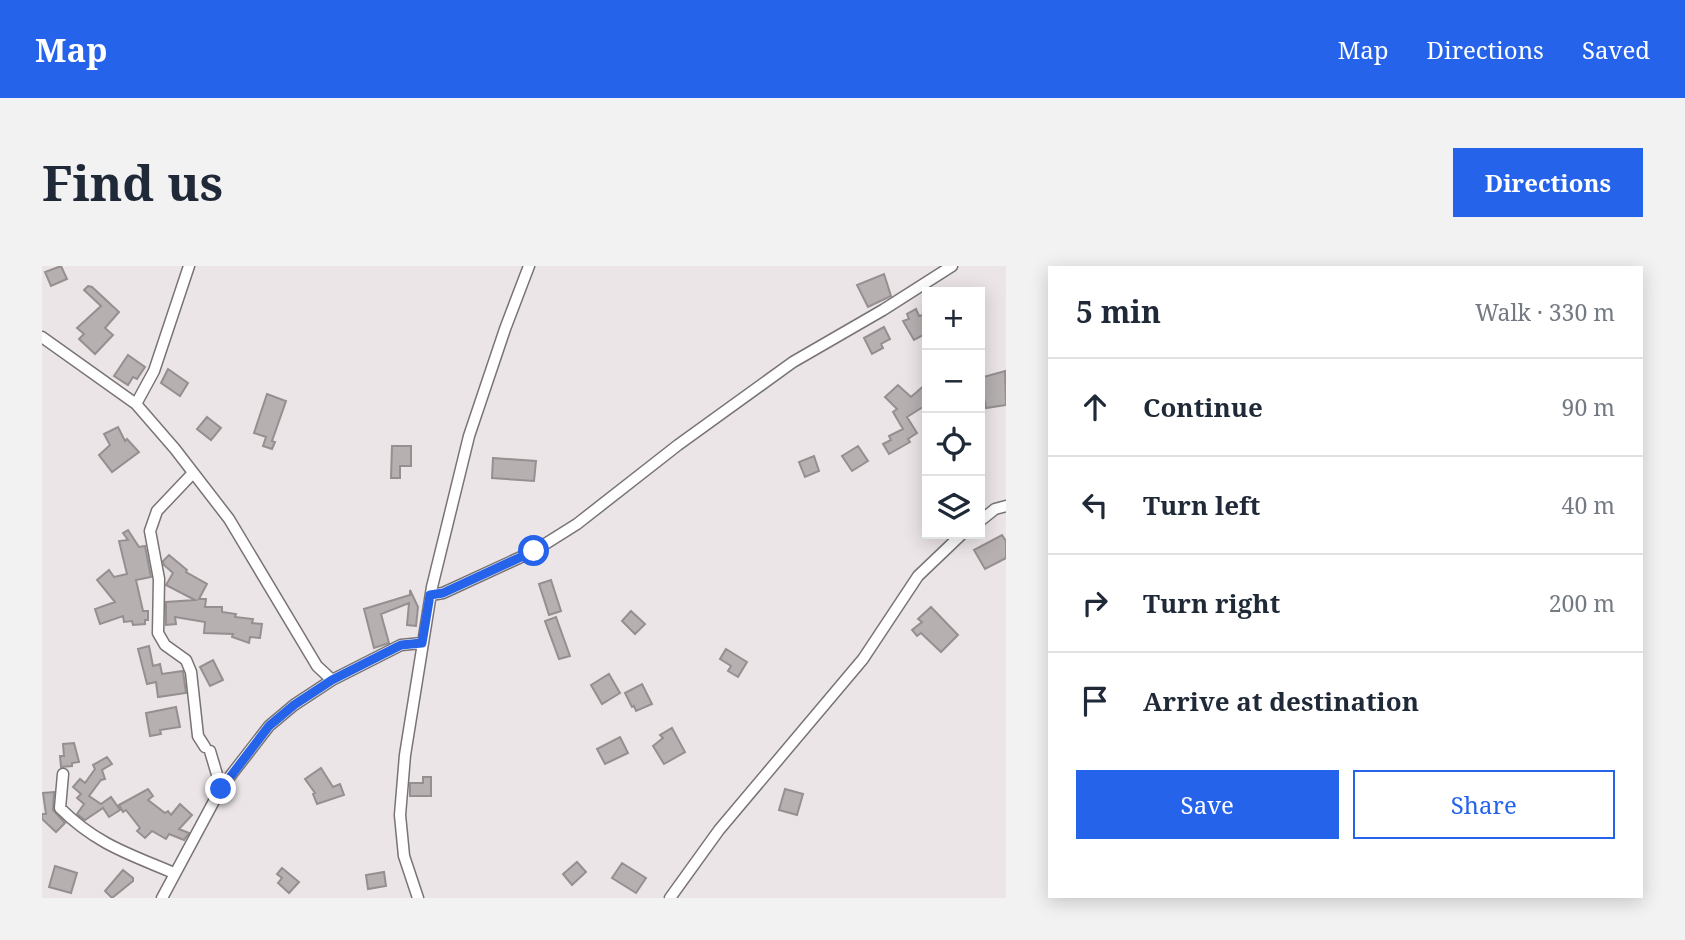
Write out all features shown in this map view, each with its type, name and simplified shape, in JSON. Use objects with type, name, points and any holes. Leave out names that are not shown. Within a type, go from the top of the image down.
[{"type":"street","points":[[136,404],[154,371],[189,266]]},
{"type":"street","points":[[418,898],[404,856],[400,815],[405,755],[430,595],[469,436],[505,329],[530,266]]},
{"type":"street","points":[[430,595],[443,593],[534,551],[577,524],[678,445],[793,362],[952,266]]},
{"type":"street","points":[[42,337],[136,404],[229,519],[317,666],[332,680]]},
{"type":"street","points":[[193,473],[157,511],[150,531],[159,579],[159,633],[165,645],[186,660],[191,672],[198,736],[208,749],[217,769],[221,789]]},
{"type":"street","points":[[985,517],[995,509],[1006,506]]},
{"type":"street","points":[[670,898],[719,830],[863,659],[918,576],[957,539]]},
{"type":"street","points":[[162,898],[221,789],[269,726],[294,705],[332,680],[401,645],[422,643]]},
{"type":"street","points":[[63,774],[60,808],[74,822],[102,842],[174,873]]},
{"type":"building","points":[[61,266],[67,279],[51,286],[45,272]]},
{"type":"building","points":[[884,274],[891,296],[868,307],[857,285]]},
{"type":"building","points":[[88,286],[119,312],[105,328],[113,335],[95,354],[79,339],[84,334],[77,328],[101,306],[84,290]]},
{"type":"building","points":[[916,309],[919,316],[922,315],[922,336],[914,340],[903,321],[909,319],[907,314]]},
{"type":"building","points":[[884,327],[890,339],[881,344],[883,348],[872,354],[864,338]]},
{"type":"building","points":[[128,355],[145,367],[137,379],[133,377],[128,385],[114,376]]},
{"type":"building","points":[[168,369],[188,383],[180,396],[161,383]]},
{"type":"building","points":[[1005,371],[1006,405],[986,408],[985,377]]},
{"type":"building","points":[[898,385],[911,397],[922,387],[922,408],[907,417],[917,433],[908,439],[910,442],[889,454],[883,444],[891,440],[889,436],[903,429],[893,412],[897,409],[885,397]]},
{"type":"building","points":[[267,394],[286,401],[272,441],[275,442],[272,449],[263,446],[266,437],[254,433]]},
{"type":"building","points":[[207,417],[221,428],[211,440],[197,429]]},
{"type":"building","points":[[118,427],[125,441],[127,439],[139,452],[112,472],[99,455],[110,445],[104,434]]},
{"type":"building","points":[[392,446],[411,446],[411,466],[400,466],[400,478],[391,478]]},
{"type":"building","points":[[858,446],[868,461],[852,471],[842,456]]},
{"type":"building","points":[[814,456],[819,471],[805,477],[799,462]]},
{"type":"building","points":[[493,458],[536,461],[534,481],[492,478]]},
{"type":"building","points":[[128,530],[139,547],[145,546],[151,577],[136,580],[143,611],[148,611],[148,620],[145,620],[145,624],[133,625],[132,621],[124,622],[123,616],[100,624],[95,609],[115,602],[97,580],[109,570],[114,577],[127,574],[119,541],[128,540],[123,533]]},
{"type":"building","points":[[1002,535],[1006,541],[1006,558],[985,569],[974,550]]},
{"type":"building","points":[[169,555],[187,570],[186,572],[207,584],[199,599],[206,599],[205,607],[222,607],[222,612],[253,619],[252,623],[262,624],[260,638],[250,637],[249,643],[232,637],[233,634],[204,633],[205,622],[175,617],[176,624],[166,625],[166,602],[195,600],[166,585],[173,573],[163,561]]},
{"type":"building","points":[[551,580],[561,611],[549,615],[539,584]]},
{"type":"building","points":[[410,590],[418,607],[416,626],[407,625],[409,603],[381,614],[389,643],[374,648],[364,609],[410,595]]},
{"type":"building","points":[[931,607],[958,635],[941,652],[921,633],[917,636],[912,630],[922,622],[918,619]]},
{"type":"building","points":[[631,611],[645,624],[635,634],[622,621]]},
{"type":"building","points":[[556,617],[570,656],[559,659],[545,621]]},
{"type":"building","points":[[149,646],[153,666],[160,664],[162,674],[183,671],[186,693],[158,697],[156,682],[147,684],[138,649]]},
{"type":"building","points":[[726,649],[747,662],[738,677],[728,671],[731,666],[720,659]]},
{"type":"building","points":[[213,660],[223,680],[210,686],[200,667]]},
{"type":"building","points":[[609,674],[620,693],[602,704],[591,685]]},
{"type":"building","points":[[642,684],[652,704],[636,711],[625,693]]},
{"type":"building","points":[[176,707],[180,727],[160,730],[161,734],[150,736],[146,713]]},
{"type":"building","points":[[672,728],[685,752],[664,764],[653,746],[663,738],[660,735]]},
{"type":"building","points":[[620,737],[628,753],[605,764],[597,749]]},
{"type":"building","points":[[74,743],[79,762],[61,767],[63,744]]},
{"type":"building","points":[[107,757],[112,764],[102,770],[105,779],[101,780],[89,796],[101,804],[111,797],[120,810],[109,817],[103,808],[85,820],[77,814],[84,804],[77,798],[81,794],[73,787],[80,779],[85,783],[95,769],[93,765]]},
{"type":"building","points":[[321,768],[333,787],[340,784],[344,795],[317,804],[313,794],[315,793],[305,779]]},
{"type":"building","points":[[423,777],[431,777],[431,796],[410,796],[410,783],[423,783]]},
{"type":"building","points":[[148,789],[153,796],[148,800],[165,813],[168,811],[171,815],[180,804],[192,815],[179,829],[189,833],[184,840],[169,834],[166,839],[152,831],[145,838],[137,831],[140,828],[126,810],[123,812],[119,805]]},
{"type":"building","points":[[785,789],[803,794],[797,815],[779,810]]},
{"type":"building","points":[[54,792],[53,810],[65,823],[56,832],[42,819],[42,814],[46,814],[43,793]]},
{"type":"building","points":[[577,862],[586,872],[572,885],[563,874]]},
{"type":"building","points":[[622,863],[646,878],[636,893],[612,878]]},
{"type":"building","points":[[55,866],[77,873],[71,893],[49,887]]},
{"type":"building","points":[[282,868],[299,882],[289,893],[278,883],[282,878],[277,874]]},
{"type":"building","points":[[123,870],[133,881],[112,898],[105,891]]},
{"type":"building","points":[[384,872],[386,886],[368,889],[366,875]]},
{"type":"route","points":[[221,789],[269,726],[294,705],[332,680],[401,645],[422,643],[430,595],[443,593],[534,551]]}]
